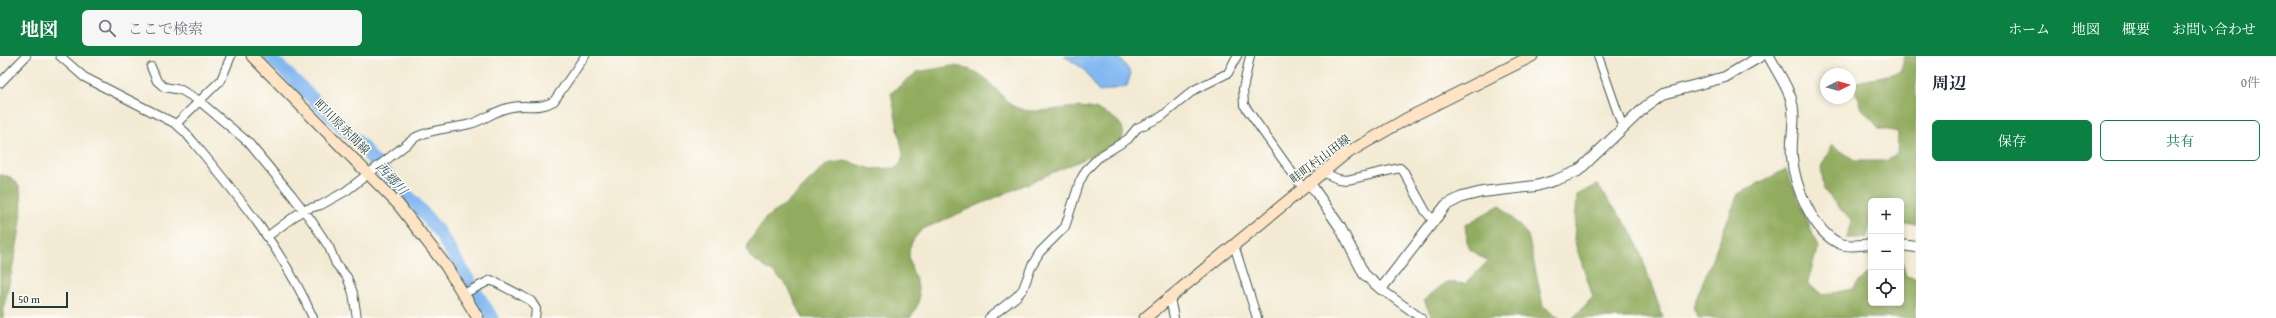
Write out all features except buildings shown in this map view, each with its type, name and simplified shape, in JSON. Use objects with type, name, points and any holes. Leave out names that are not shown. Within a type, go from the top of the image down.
[{"type":"main road","name":"町川原赤間線","points":[[252,56],[373,171],[425,237],[477,318]]},
{"type":"main road","name":"畦町村山田線","points":[[1145,318],[1344,155],[1406,119],[1532,56]]},
{"type":"street","points":[[0,83],[26,56]]},
{"type":"street","points":[[60,56],[84,76],[176,124],[185,132],[268,236],[288,265],[312,318]]},
{"type":"street","points":[[176,124],[198,100],[221,80],[231,56]]},
{"type":"street","points":[[268,236],[303,210],[322,205],[346,191],[416,137],[426,132],[470,124],[511,107],[539,108],[547,105],[554,101],[585,56]]},
{"type":"street","points":[[989,318],[1016,297],[1023,289],[1032,265],[1040,252],[1065,227],[1080,181],[1086,170],[1100,157],[1128,139],[1137,128],[1161,117],[1194,90],[1228,73],[1237,56]]},
{"type":"street","points":[[1250,56],[1243,89],[1244,104],[1306,185],[1340,226],[1364,274],[1381,289],[1421,318]]},
{"type":"street","points":[[1598,56],[1623,128]]},
{"type":"street","points":[[1381,289],[1446,206],[1462,197],[1482,192],[1536,186],[1556,180],[1578,170],[1645,107],[1663,94],[1725,77],[1761,56]]},
{"type":"street","points":[[1769,56],[1791,99],[1793,110],[1792,158],[1796,183],[1804,200],[1824,231],[1832,239],[1842,245],[1868,244]]},
{"type":"street","points":[[151,68],[157,81],[164,87],[181,90],[198,100],[248,142],[303,210],[329,247],[336,264],[347,277],[353,293],[357,318]]},
{"type":"street","points":[[1322,172],[1338,179],[1347,180],[1400,168],[1404,172],[1426,212],[1434,221]]},
{"type":"street","points":[[1234,245],[1256,318]]},
{"type":"street","points":[[1904,245],[1916,247]]},
{"type":"street","points":[[463,294],[491,280],[531,301],[536,309],[536,318]]},
{"type":"street","points":[[1170,298],[1174,318]]},
{"type":"green space","points":[[1905,56],[1916,56],[1916,224],[1904,224],[1904,198],[1868,198],[1868,232],[1866,238],[1847,238],[1851,221],[1824,190],[1821,167],[1832,145],[1856,161],[1887,161],[1897,154],[1898,132],[1879,128],[1860,106],[1856,93],[1856,82],[1900,72]]},
{"type":"green space","points":[[952,66],[962,67],[978,74],[992,85],[1011,105],[1021,109],[1029,111],[1043,111],[1084,108],[1094,109],[1104,113],[1115,119],[1122,127],[1123,136],[1121,143],[923,229],[914,239],[910,248],[909,257],[919,294],[918,304],[910,318],[803,318],[788,287],[775,274],[750,257],[747,248],[749,242],[765,219],[788,202],[827,164],[845,161],[872,169],[896,168],[901,163],[903,154],[891,93],[917,72]]},
{"type":"green space","points":[[1786,169],[1818,247],[1807,284],[1824,295],[1852,289],[1868,273],[1868,306],[1904,306],[1904,269],[1906,276],[1916,278],[1916,318],[1698,318],[1693,307],[1738,194]]},
{"type":"green space","points":[[0,175],[9,177],[16,182],[21,192],[22,208],[17,247],[3,318],[0,318]]},
{"type":"green space","points":[[1597,185],[1634,235],[1663,318],[1573,318],[1593,297],[1574,240],[1577,195]]},
{"type":"green space","points":[[1500,205],[1528,235],[1543,306],[1560,318],[1432,318],[1424,300],[1446,282],[1465,284],[1488,261],[1468,248],[1465,225]]},
{"type":"water","points":[[1064,56],[1118,56],[1131,73],[1127,86],[1099,92],[1084,69]]},
{"type":"waterway","name":"西郷川","points":[[269,56],[363,147],[371,158],[413,201],[439,232],[492,318]]}]
